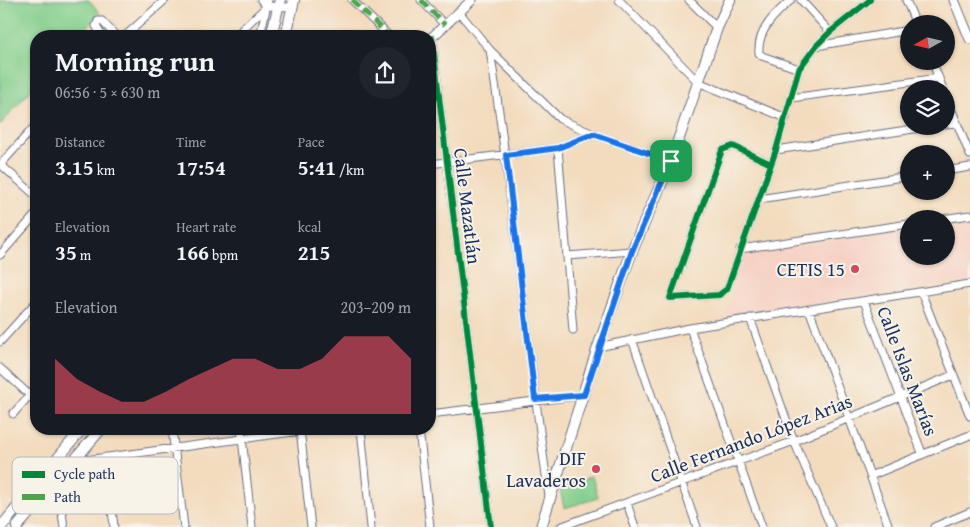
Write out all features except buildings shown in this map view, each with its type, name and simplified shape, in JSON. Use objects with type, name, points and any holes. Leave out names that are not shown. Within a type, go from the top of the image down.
[{"type":"main road","points":[[541,527],[549,496],[584,395],[598,347],[632,251],[671,161],[717,28],[730,0]]},
{"type":"main road","points":[[272,30],[279,3]]},
{"type":"main road","points":[[287,30],[293,4]]},
{"type":"main road","points":[[76,457],[96,435]]},
{"type":"main road","points":[[58,457],[74,437]]},
{"type":"main road","points":[[1,527],[12,513]]},
{"type":"main road","points":[[17,527],[25,522]]},
{"type":"street","points":[[132,30],[165,0]]},
{"type":"street","points":[[261,0],[268,3],[293,4]]},
{"type":"street","points":[[352,0],[383,30]]},
{"type":"street","points":[[421,0],[445,25]]},
{"type":"street","points":[[436,33],[472,0]]},
{"type":"street","points":[[619,0],[698,82],[786,118]]},
{"type":"street","points":[[689,0],[717,28]]},
{"type":"street","points":[[791,0],[775,14],[764,29],[759,53],[762,56],[800,69]]},
{"type":"street","points":[[801,0],[830,32]]},
{"type":"street","points":[[906,0],[912,15]]},
{"type":"street","points":[[954,0],[970,39]]},
{"type":"street","points":[[771,164],[733,146],[722,150],[670,298],[724,293],[759,199],[776,150],[800,69],[816,46],[867,1]]},
{"type":"street","points":[[240,30],[268,3]]},
{"type":"street","points":[[261,30],[268,3]]},
{"type":"street","points":[[459,12],[490,50],[560,119],[593,134],[671,161]]},
{"type":"street","points":[[99,30],[96,23],[102,21],[110,30]]},
{"type":"street","points":[[816,46],[900,32]]},
{"type":"street","points":[[490,50],[506,155],[535,399],[549,496]]},
{"type":"street","points":[[791,98],[939,78],[936,70]]},
{"type":"street","name":"Calle Mazatlán","points":[[436,74],[491,527]]},
{"type":"street","points":[[955,118],[969,150]]},
{"type":"street","points":[[776,150],[900,131]]},
{"type":"street","points":[[30,132],[0,165],[30,191]]},
{"type":"street","points":[[436,163],[558,148],[593,134]]},
{"type":"street","points":[[558,148],[573,330]]},
{"type":"street","points":[[955,170],[970,167]]},
{"type":"street","points":[[759,199],[900,177]]},
{"type":"street","points":[[955,217],[970,214]]},
{"type":"street","points":[[0,255],[30,221]]},
{"type":"street","points":[[740,249],[900,225]]},
{"type":"street","points":[[566,256],[632,251]]},
{"type":"street","points":[[598,347],[690,328],[970,284]]},
{"type":"street","points":[[921,292],[953,375],[967,401],[970,416]]},
{"type":"street","name":"Calle Islas Marías","points":[[864,301],[899,398],[922,453]]},
{"type":"street","points":[[0,342],[30,309]]},
{"type":"street","points":[[809,309],[848,420],[889,527]]},
{"type":"street","points":[[750,318],[794,440],[831,527]]},
{"type":"street","points":[[690,328],[762,527]]},
{"type":"street","points":[[632,339],[697,527]]},
{"type":"street","points":[[0,368],[30,395],[12,414]]},
{"type":"street","name":"Calle Fernando López Arias","points":[[560,527],[574,524],[848,420],[953,375]]},
{"type":"street","points":[[436,413],[535,399],[584,395]]},
{"type":"street","points":[[173,435],[176,457]]},
{"type":"street","points":[[242,435],[252,527]]},
{"type":"street","points":[[106,457],[268,435]]},
{"type":"street","points":[[301,435],[311,527]]},
{"type":"street","points":[[362,435],[372,527]]},
{"type":"street","points":[[421,435],[430,527]]},
{"type":"street","points":[[870,476],[922,453],[970,435]]},
{"type":"street","points":[[178,474],[184,527]]},
{"type":"street","points":[[627,503],[635,527]]},
{"type":"street","points":[[934,527],[970,512]]},
{"type":"street","points":[[63,514],[64,527]]},
{"type":"street","points":[[113,514],[114,527]]},
{"type":"shaded area","name":"CETIS 15","points":[[970,217],[970,281],[725,317],[743,255],[900,229],[900,265],[955,265],[955,220]]},
{"type":"green space","points":[[0,0],[89,0],[100,13],[84,30],[30,30],[30,91],[0,125]]},
{"type":"green space","points":[[592,476],[598,498],[564,508],[560,489]]},
{"type":"marked path","points":[[352,0],[383,30]]},
{"type":"marked path","points":[[421,0],[445,25]]},
{"type":"cycle path","points":[[771,164],[733,146],[722,150],[670,298],[719,295],[727,289],[776,150],[799,69],[816,46],[830,32],[870,0]]},
{"type":"cycle path","points":[[436,71],[491,527]]},
{"type":"place","name":"CETIS 15","points":[[855,269]]},
{"type":"place","name":"DIF Lavaderos","points":[[596,469]]},
{"type":"route","points":[[593,134],[671,161],[632,251],[598,347],[584,395],[535,399],[506,155],[558,148],[593,134]]}]
